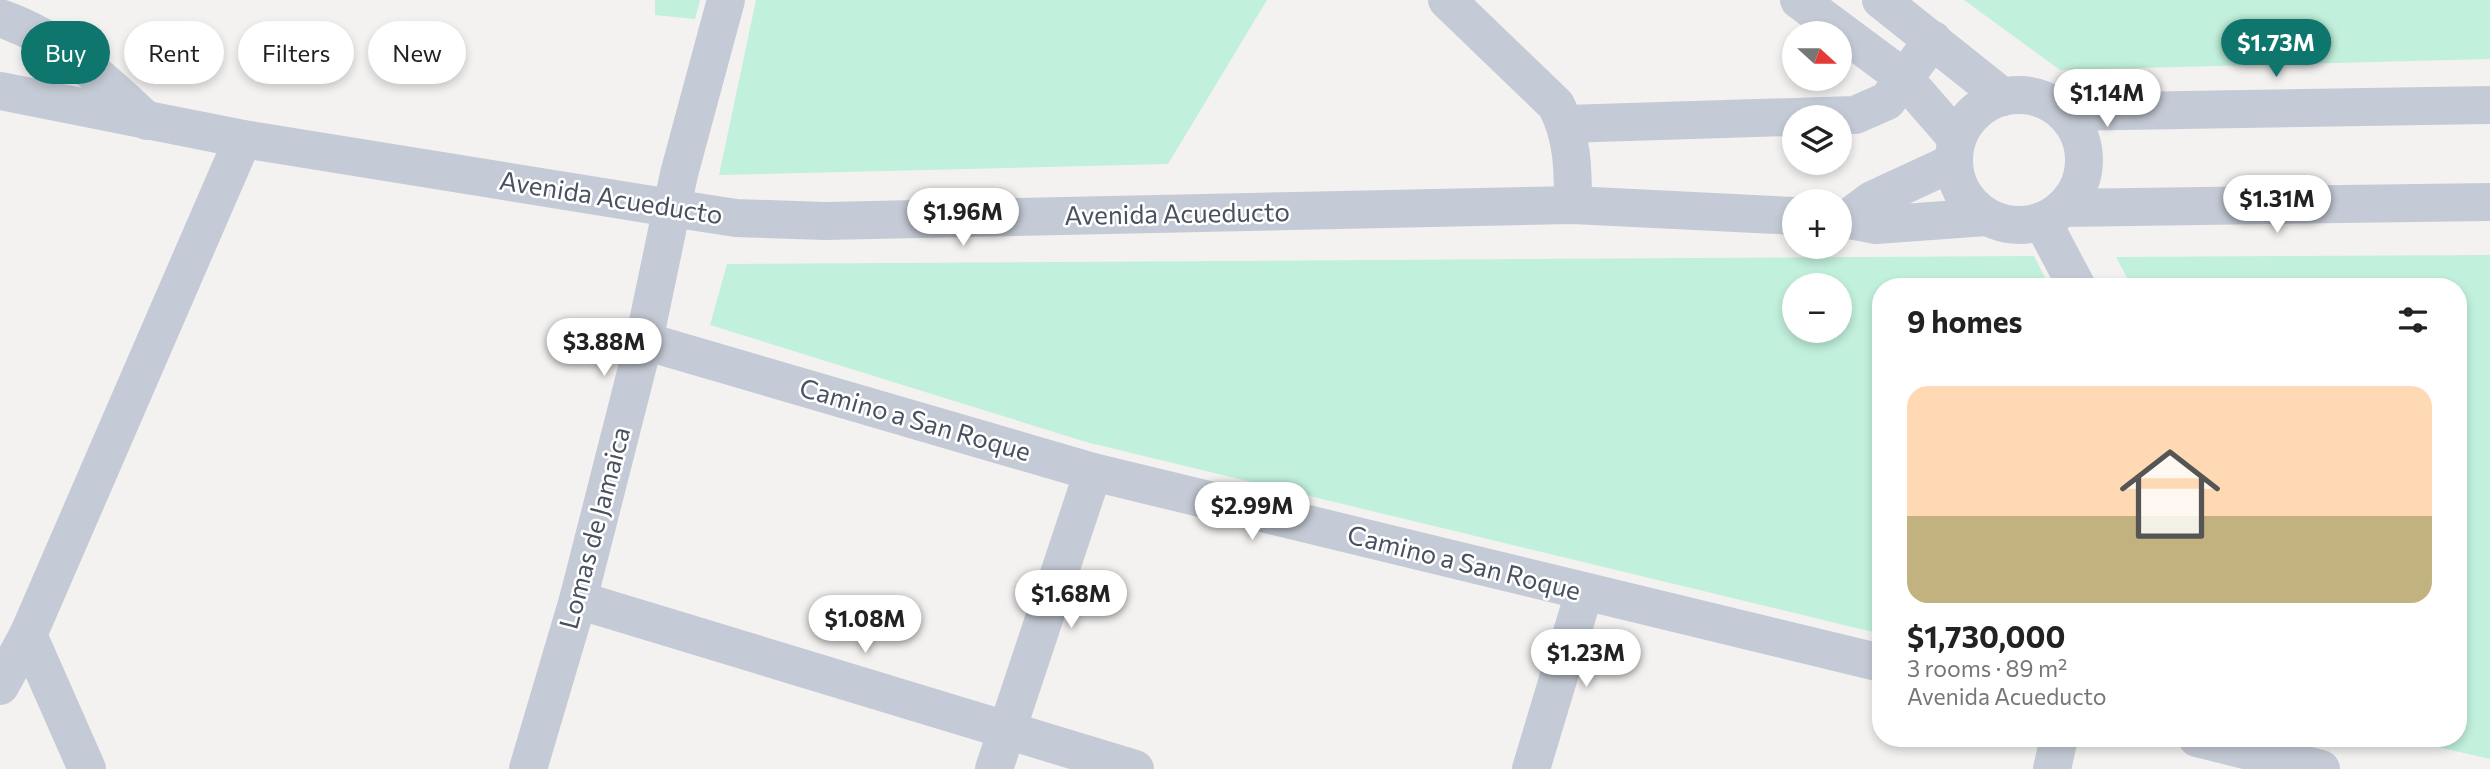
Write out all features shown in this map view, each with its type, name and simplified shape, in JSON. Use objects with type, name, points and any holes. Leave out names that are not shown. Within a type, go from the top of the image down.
[{"type":"street","name":"Lomas de Jamaica","points":[[528,769],[578,600],[644,341],[671,208],[726,0]]},
{"type":"street","points":[[1447,0],[1556,105],[1566,124],[1572,160],[1573,205]]},
{"type":"street","points":[[1799,0],[1904,78],[1955,151]]},
{"type":"street","points":[[1881,0],[2003,97]]},
{"type":"street","points":[[0,18],[24,26],[83,61],[147,121]]},
{"type":"street","points":[[1566,124],[1855,116],[1887,101],[1933,40]]},
{"type":"street","name":"Avenida Acueducto","points":[[0,91],[243,139],[736,218],[825,221],[1573,205],[1782,215]]},
{"type":"street","points":[[2053,215],[2076,191],[2083,170],[2083,149],[2076,129],[2063,112],[2045,100],[2025,95],[2003,97],[1984,105],[1968,120],[1955,151],[1957,181],[1967,201],[1986,217],[2003,224],[2024,226],[2053,215],[2490,202]]},
{"type":"street","points":[[2063,112],[2490,105]]},
{"type":"street","points":[[0,687],[28,635],[243,139]]},
{"type":"street","points":[[1852,213],[1955,151]]},
{"type":"street","points":[[2053,215],[2074,278]]},
{"type":"street","points":[[1852,220],[1876,225],[1986,217]]},
{"type":"street","name":"Camino a San Roque","points":[[644,341],[1093,472],[1872,661]]},
{"type":"street","points":[[994,769],[1093,472]]},
{"type":"street","points":[[1531,769],[1584,593]]},
{"type":"street","points":[[578,600],[1135,769]]},
{"type":"street","points":[[28,635],[87,769]]},
{"type":"street","points":[[2052,769],[2057,747]]},
{"type":"street","points":[[2233,747],[2321,769]]},
{"type":"street","points":[[2322,747],[2333,769]]},
{"type":"green space","points":[[655,0],[700,0],[695,19],[655,15]]},
{"type":"green space","points":[[756,0],[1267,0],[1168,164],[719,175]]},
{"type":"green space","points":[[1964,0],[2490,0],[2490,59],[2060,70]]},
{"type":"green space","points":[[2490,255],[2490,759],[2438,747],[2467,747],[2467,278],[2127,278],[2116,257]]},
{"type":"green space","points":[[2034,256],[2045,278],[1872,278],[1872,632],[1086,442],[710,325],[727,264]]}]
